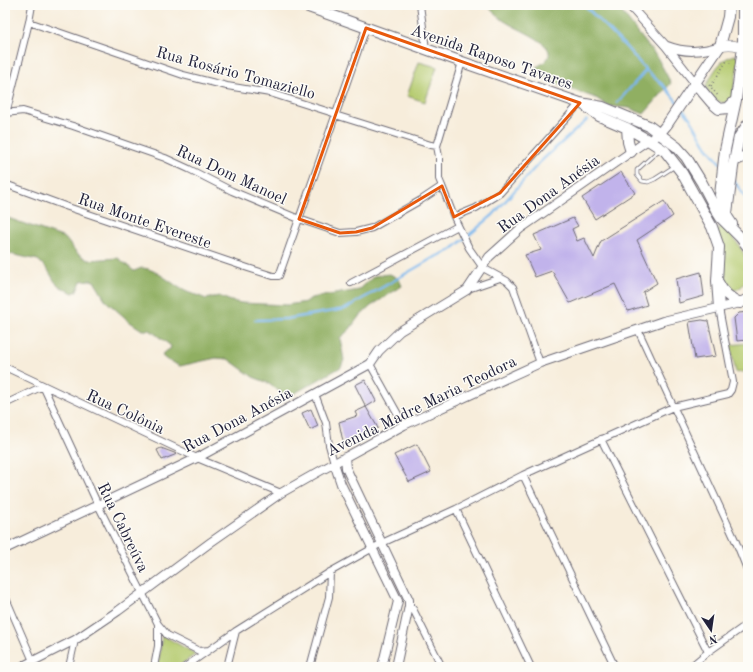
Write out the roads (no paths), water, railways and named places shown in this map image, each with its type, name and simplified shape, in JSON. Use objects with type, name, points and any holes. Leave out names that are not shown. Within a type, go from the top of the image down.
[{"type":"main road","points":[[660,133],[674,115],[720,46],[728,17],[729,5]]},
{"type":"main road","points":[[740,237],[726,215],[720,195],[725,150],[736,100],[741,63],[745,49],[742,5]]},
{"type":"main road","name":"Avenida Raposo Tavares","points":[[309,6],[366,28],[580,103],[603,107],[648,126],[660,133],[677,147],[686,157],[721,218],[748,247]]},
{"type":"main road","points":[[720,46],[727,45],[745,49]]},
{"type":"main road","points":[[695,83],[719,109],[728,108],[736,100]]},
{"type":"main road","name":"Avenida Raposo Tavares","points":[[580,103],[599,116],[627,128],[648,140],[661,149],[676,165],[700,205],[716,236],[719,247],[717,280],[719,308]]},
{"type":"main road","points":[[726,215],[733,164],[739,136],[748,124]]},
{"type":"main road","points":[[627,128],[628,142],[631,152]]},
{"type":"main road","name":"Rua Dona Anésia","points":[[648,140],[660,133]]},
{"type":"main road","points":[[733,164],[748,155]]},
{"type":"main road","points":[[717,280],[724,292],[732,299],[745,301]]},
{"type":"street","points":[[5,115],[29,22],[31,6],[24,5]]},
{"type":"street","points":[[420,5],[426,49]]},
{"type":"street","points":[[628,5],[666,46],[695,83]]},
{"type":"street","name":"Rua Rosário Tomaziello","points":[[29,22],[183,75],[227,86],[270,93],[383,131],[437,146]]},
{"type":"street","points":[[299,219],[366,28]]},
{"type":"street","points":[[666,46],[694,52],[720,46]]},
{"type":"street","points":[[462,62],[437,146],[439,157],[439,179],[454,218],[469,248],[483,268],[507,281],[513,287],[540,363]]},
{"type":"street","points":[[454,218],[476,208],[500,193],[580,103]]},
{"type":"street","name":"Rua Dom Manoel","points":[[5,115],[23,111],[74,126],[165,158],[232,191],[299,219],[340,233],[356,232],[372,228],[421,200],[442,186]]},
{"type":"street","name":"Rua Dona Anésia","points":[[467,290],[489,257],[520,228],[648,140]]},
{"type":"street","name":"Rua Monte Evereste","points":[[5,184],[65,206],[273,276],[278,276],[299,219]]},
{"type":"street","points":[[351,283],[460,229]]},
{"type":"street","name":"Rua Dona Anésia","points":[[5,549],[197,458],[370,364],[379,351],[400,331],[467,290],[500,278]]},
{"type":"street","name":"Avenida Madre Maria Teodora","points":[[21,667],[75,640],[281,493],[404,425],[540,363],[663,321],[745,301]]},
{"type":"street","points":[[185,667],[236,631],[330,572],[372,548],[456,509],[523,475],[673,407],[728,394],[732,390],[733,382],[719,308]]},
{"type":"street","points":[[638,330],[736,542],[748,572]]},
{"type":"street","points":[[370,364],[404,425]]},
{"type":"street","name":"Rua Colônia","points":[[5,368],[197,458],[281,493]]},
{"type":"street","points":[[5,404],[42,386]]},
{"type":"street","name":"Rua Cabreúva","points":[[42,386],[98,505],[158,624],[168,635],[199,652],[211,650]]},
{"type":"street","points":[[315,394],[326,423],[329,444],[341,484],[398,602],[382,667]]},
{"type":"street","points":[[601,439],[708,652]]},
{"type":"street","points":[[345,457],[346,468],[408,597],[409,606],[396,667]]},
{"type":"street","points":[[523,475],[615,667]]},
{"type":"street","points":[[456,509],[531,667]]},
{"type":"street","points":[[310,667],[329,597],[330,572]]},
{"type":"street","points":[[5,596],[33,661]]},
{"type":"street","points":[[409,606],[413,609],[442,667]]},
{"type":"street","points":[[690,667],[746,625],[748,620]]},
{"type":"street","points":[[154,667],[158,646],[158,624]]},
{"type":"street","points":[[227,667],[236,631]]},
{"type":"street","points":[[69,667],[75,640]]},
{"type":"lane","points":[[661,149],[637,170],[637,175],[642,181],[648,182],[676,165]]},
{"type":"waterway","points":[[584,5],[626,47],[646,70],[666,88],[678,103]]},
{"type":"waterway","points":[[617,103],[646,70]]},
{"type":"waterway","points":[[682,108],[690,118],[706,146],[720,163]]},
{"type":"waterway","points":[[255,320],[286,319],[345,309],[431,259],[451,250],[493,215],[540,162],[587,120]]},
{"type":"waterway","points":[[734,181],[748,201]]}]
